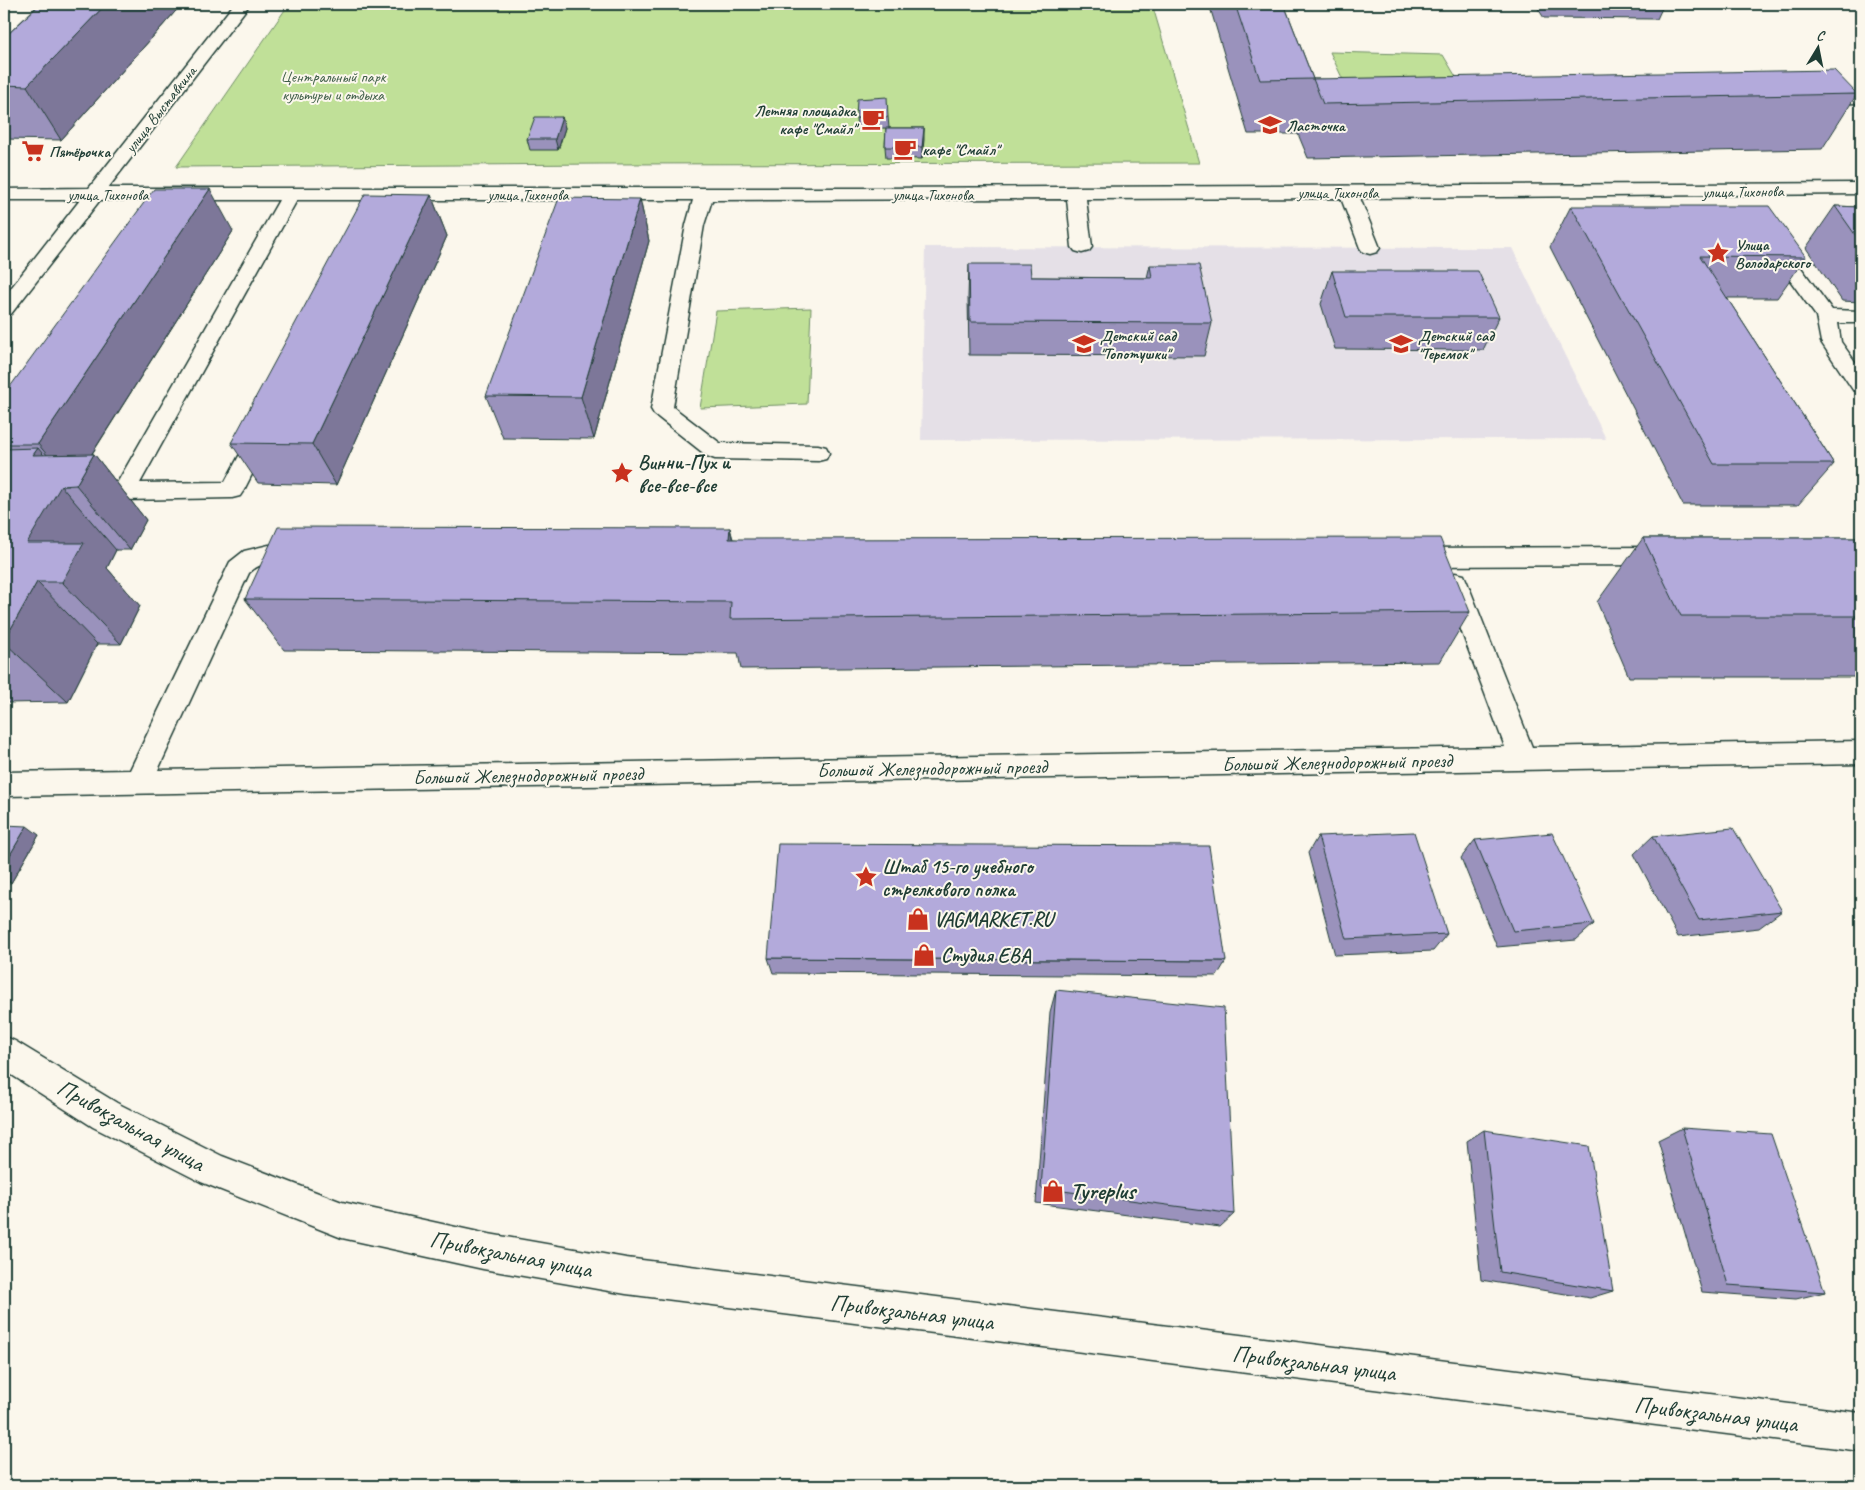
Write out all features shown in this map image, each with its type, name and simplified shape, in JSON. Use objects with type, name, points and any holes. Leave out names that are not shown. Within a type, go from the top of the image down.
[{"type":"street","name":"улица Выставкина","points":[[4,310],[242,4]]},
{"type":"street","points":[[1815,100],[1861,98]]},
{"type":"street","name":"улица Тихонова","points":[[4,194],[1348,192],[1741,199],[1861,189]]},
{"type":"street","points":[[1348,192],[1370,248]]},
{"type":"street","points":[[1076,193],[1082,247]]},
{"type":"street","points":[[274,410],[232,490],[124,492],[291,194]]},
{"type":"street","points":[[373,216],[382,194]]},
{"type":"street","points":[[704,194],[695,225],[662,409],[715,451],[818,454]]},
{"type":"street","points":[[1763,230],[1826,316],[1831,342],[1861,385]]},
{"type":"street","points":[[1826,316],[1861,317]]},
{"type":"street","points":[[139,781],[243,562],[262,554],[322,554]]},
{"type":"street","points":[[1386,557],[1693,556]]},
{"type":"street","points":[[1446,557],[1523,759]]},
{"type":"street","name":"Большой Железнодорожный проезд","points":[[4,784],[1861,753]]},
{"type":"street","name":"Привокзальная улица","points":[[4,1052],[104,1114],[213,1170],[342,1220],[483,1251],[626,1276],[1861,1432]]},
{"type":"shaded area","points":[[925,247],[1512,248],[1606,439],[921,440]]},
{"type":"green space","name":"Центральный парк культуры и отдыха","points":[[289,4],[1152,4],[1199,163],[176,167]]},
{"type":"green space","points":[[1330,52],[1443,55],[1459,82],[1344,82]]},
{"type":"green space","points":[[811,308],[807,404],[700,408],[716,311]]},
{"type":"building","points":[[40,4],[106,4],[27,86],[4,85],[4,38]]},
{"type":"building","points":[[1235,4],[1284,4],[1313,79],[1260,80]]},
{"type":"building","points":[[1834,70],[1857,94],[1323,104],[1313,79]]},
{"type":"building","points":[[887,97],[888,117],[856,118],[857,99]]},
{"type":"building","points":[[535,117],[562,117],[555,139],[527,139]]},
{"type":"building","points":[[886,128],[924,128],[922,147],[885,147]]},
{"type":"building","points":[[154,189],[210,189],[38,444],[4,444],[4,395]]},
{"type":"building","points":[[365,194],[431,195],[312,444],[231,443]]},
{"type":"building","points":[[559,198],[640,199],[581,397],[486,396]]},
{"type":"building","points":[[1571,206],[1769,206],[1806,257],[1700,256],[1834,464],[1714,464]]},
{"type":"building","points":[[1835,206],[1861,207],[1861,243]]},
{"type":"building","points":[[969,264],[1030,264],[1031,277],[1152,278],[1150,265],[1199,265],[1212,323],[970,322]]},
{"type":"building","points":[[1332,271],[1478,271],[1499,317],[1346,317]]},
{"type":"building","points":[[38,448],[33,455],[94,454],[76,485],[61,486],[27,543],[84,543],[62,582],[37,582],[4,641],[4,449]]},
{"type":"building","points":[[278,527],[730,528],[729,539],[1440,538],[1470,612],[730,619],[731,602],[245,599]]},
{"type":"building","points":[[1643,538],[1861,538],[1861,616],[1681,616]]},
{"type":"building","points":[[4,825],[27,826],[4,865]]},
{"type":"building","points":[[1733,828],[1782,911],[1699,920],[1653,836]]},
{"type":"building","points":[[1414,832],[1447,934],[1346,939],[1318,836]]},
{"type":"building","points":[[1552,833],[1594,924],[1513,931],[1475,840]]},
{"type":"building","points":[[778,844],[1209,846],[1226,961],[768,958]]},
{"type":"building","points":[[1056,990],[1224,1008],[1234,1214],[1041,1188]]},
{"type":"building","points":[[1682,1128],[1771,1134],[1825,1292],[1728,1285]]},
{"type":"building","points":[[1484,1130],[1589,1146],[1613,1291],[1500,1272]]},
{"type":"place","name":"Летняя площадка кафе \"Смайл\"","points":[[873,119]]},
{"type":"place","name":"Ласточка","points":[[1270,125]]},
{"type":"place","name":"кафе \"Смайл\"","points":[[905,149]]},
{"type":"place","name":"Пятёрочка","points":[[33,151]]},
{"type":"place","name":"Улица Володарского","points":[[1718,253]]},
{"type":"place","name":"Детский сад \"Топотушки\"","points":[[1084,344]]},
{"type":"place","name":"Детский сад \"Теремок\"","points":[[1401,344]]},
{"type":"place","name":"Винни-Пух и все-все-все","points":[[622,473]]},
{"type":"place","name":"Штаб 15-го учебного стрелкового полка","points":[[866,877]]},
{"type":"place","name":"VAGMARKET.RU","points":[[918,919]]},
{"type":"place","name":"Студия ЕВА","points":[[924,955]]},
{"type":"place","name":"Tyreplus","points":[[1053,1191]]}]
